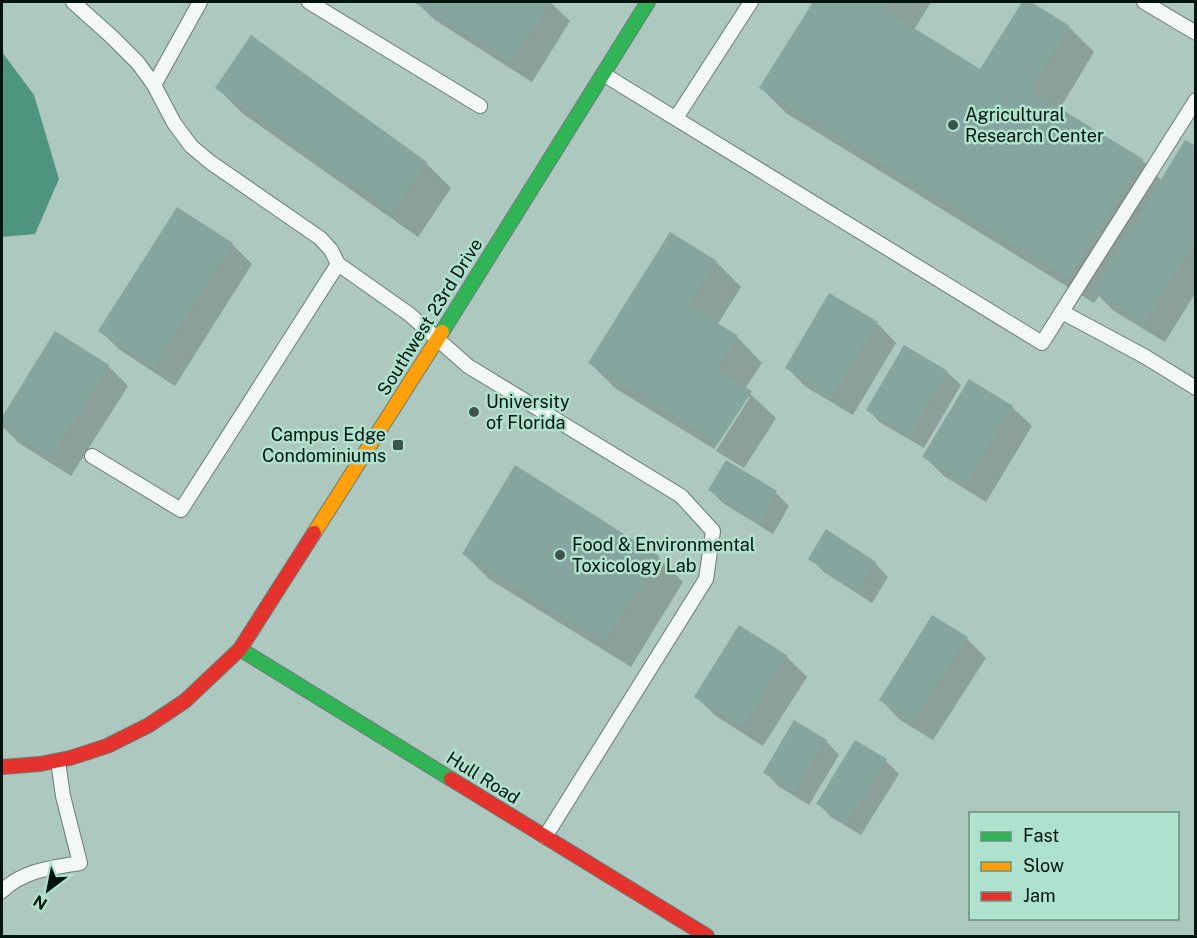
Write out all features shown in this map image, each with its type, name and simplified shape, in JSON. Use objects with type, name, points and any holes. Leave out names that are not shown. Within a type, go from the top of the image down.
[{"type":"street","name":"Southwest 23rd Drive","points":[[2,767],[58,761],[107,746],[157,721],[202,686],[240,649],[437,340],[648,2]]},
{"type":"street","name":"Hull Road","points":[[240,649],[707,936]]},
{"type":"lane","points":[[73,2],[138,63],[154,85],[174,123],[191,146],[210,162],[320,238],[331,250],[338,264],[409,314],[468,366],[681,496],[713,531],[706,579],[545,837]]},
{"type":"lane","points":[[154,85],[200,2]]},
{"type":"lane","points":[[309,2],[480,106]]},
{"type":"lane","points":[[676,118],[751,2]]},
{"type":"lane","points":[[1144,2],[1196,33]]},
{"type":"lane","points":[[603,74],[1042,343],[1196,100]]},
{"type":"lane","points":[[92,456],[181,510],[338,264]]},
{"type":"lane","points":[[1062,312],[1144,356],[1196,388]]},
{"type":"lane","points":[[2,891],[17,878],[31,872],[80,863],[63,796],[58,761]]},
{"type":"shaded area","points":[[2,52],[34,95],[59,179],[35,234],[2,237]]},
{"type":"building","points":[[414,2],[551,2],[512,63]]},
{"type":"building","name":"Agricultural Research Center","points":[[813,2],[890,2],[885,10],[980,69],[1022,2],[1031,2],[1070,26],[1030,90],[1143,159],[1069,279],[759,88]]},
{"type":"building","points":[[251,35],[427,162],[392,213],[215,88]]},
{"type":"building","points":[[1185,140],[1196,146],[1196,241],[1145,324],[1092,292]]},
{"type":"building","points":[[177,207],[233,243],[155,368],[98,331]]},
{"type":"building","points":[[670,232],[717,261],[689,305],[738,336],[717,370],[752,391],[718,444],[588,363]]},
{"type":"building","points":[[829,293],[878,322],[833,397],[785,368]]},
{"type":"building","points":[[55,331],[109,365],[51,458],[2,426],[2,417]]},
{"type":"building","points":[[904,345],[948,371],[910,436],[866,410]]},
{"type":"building","points":[[969,379],[1013,406],[966,484],[922,457]]},
{"type":"building","points":[[726,460],[777,491],[759,522],[708,490]]},
{"type":"building","name":"Food & Environmental Toxicology Lab","points":[[515,465],[659,556],[605,643],[462,554]]},
{"type":"building","points":[[826,529],[876,562],[858,591],[808,559]]},
{"type":"building","points":[[932,615],[968,637],[913,722],[879,700]]},
{"type":"building","points":[[739,625],[788,656],[743,727],[694,697]]},
{"type":"building","points":[[794,720],[827,740],[795,792],[763,773]]},
{"type":"building","points":[[855,740],[887,759],[847,823],[816,804]]},
{"type":"traffic: fast","points":[[442,332],[648,2]]},
{"type":"traffic: fast","points":[[240,649],[451,779]]},
{"type":"traffic: slow","points":[[314,533],[442,332]]},
{"type":"traffic: jam","points":[[2,767],[40,764],[70,758],[107,746],[149,725],[185,701],[240,649],[314,533]]},
{"type":"traffic: jam","points":[[451,779],[707,936]]},
{"type":"place","name":"Agricultural Research Center","points":[[953,125]]},
{"type":"place","name":"University of Florida","points":[[474,412]]},
{"type":"place","name":"Campus Edge Condominiums","points":[[398,445]]},
{"type":"place","name":"Food & Environmental Toxicology Lab","points":[[560,555]]}]
